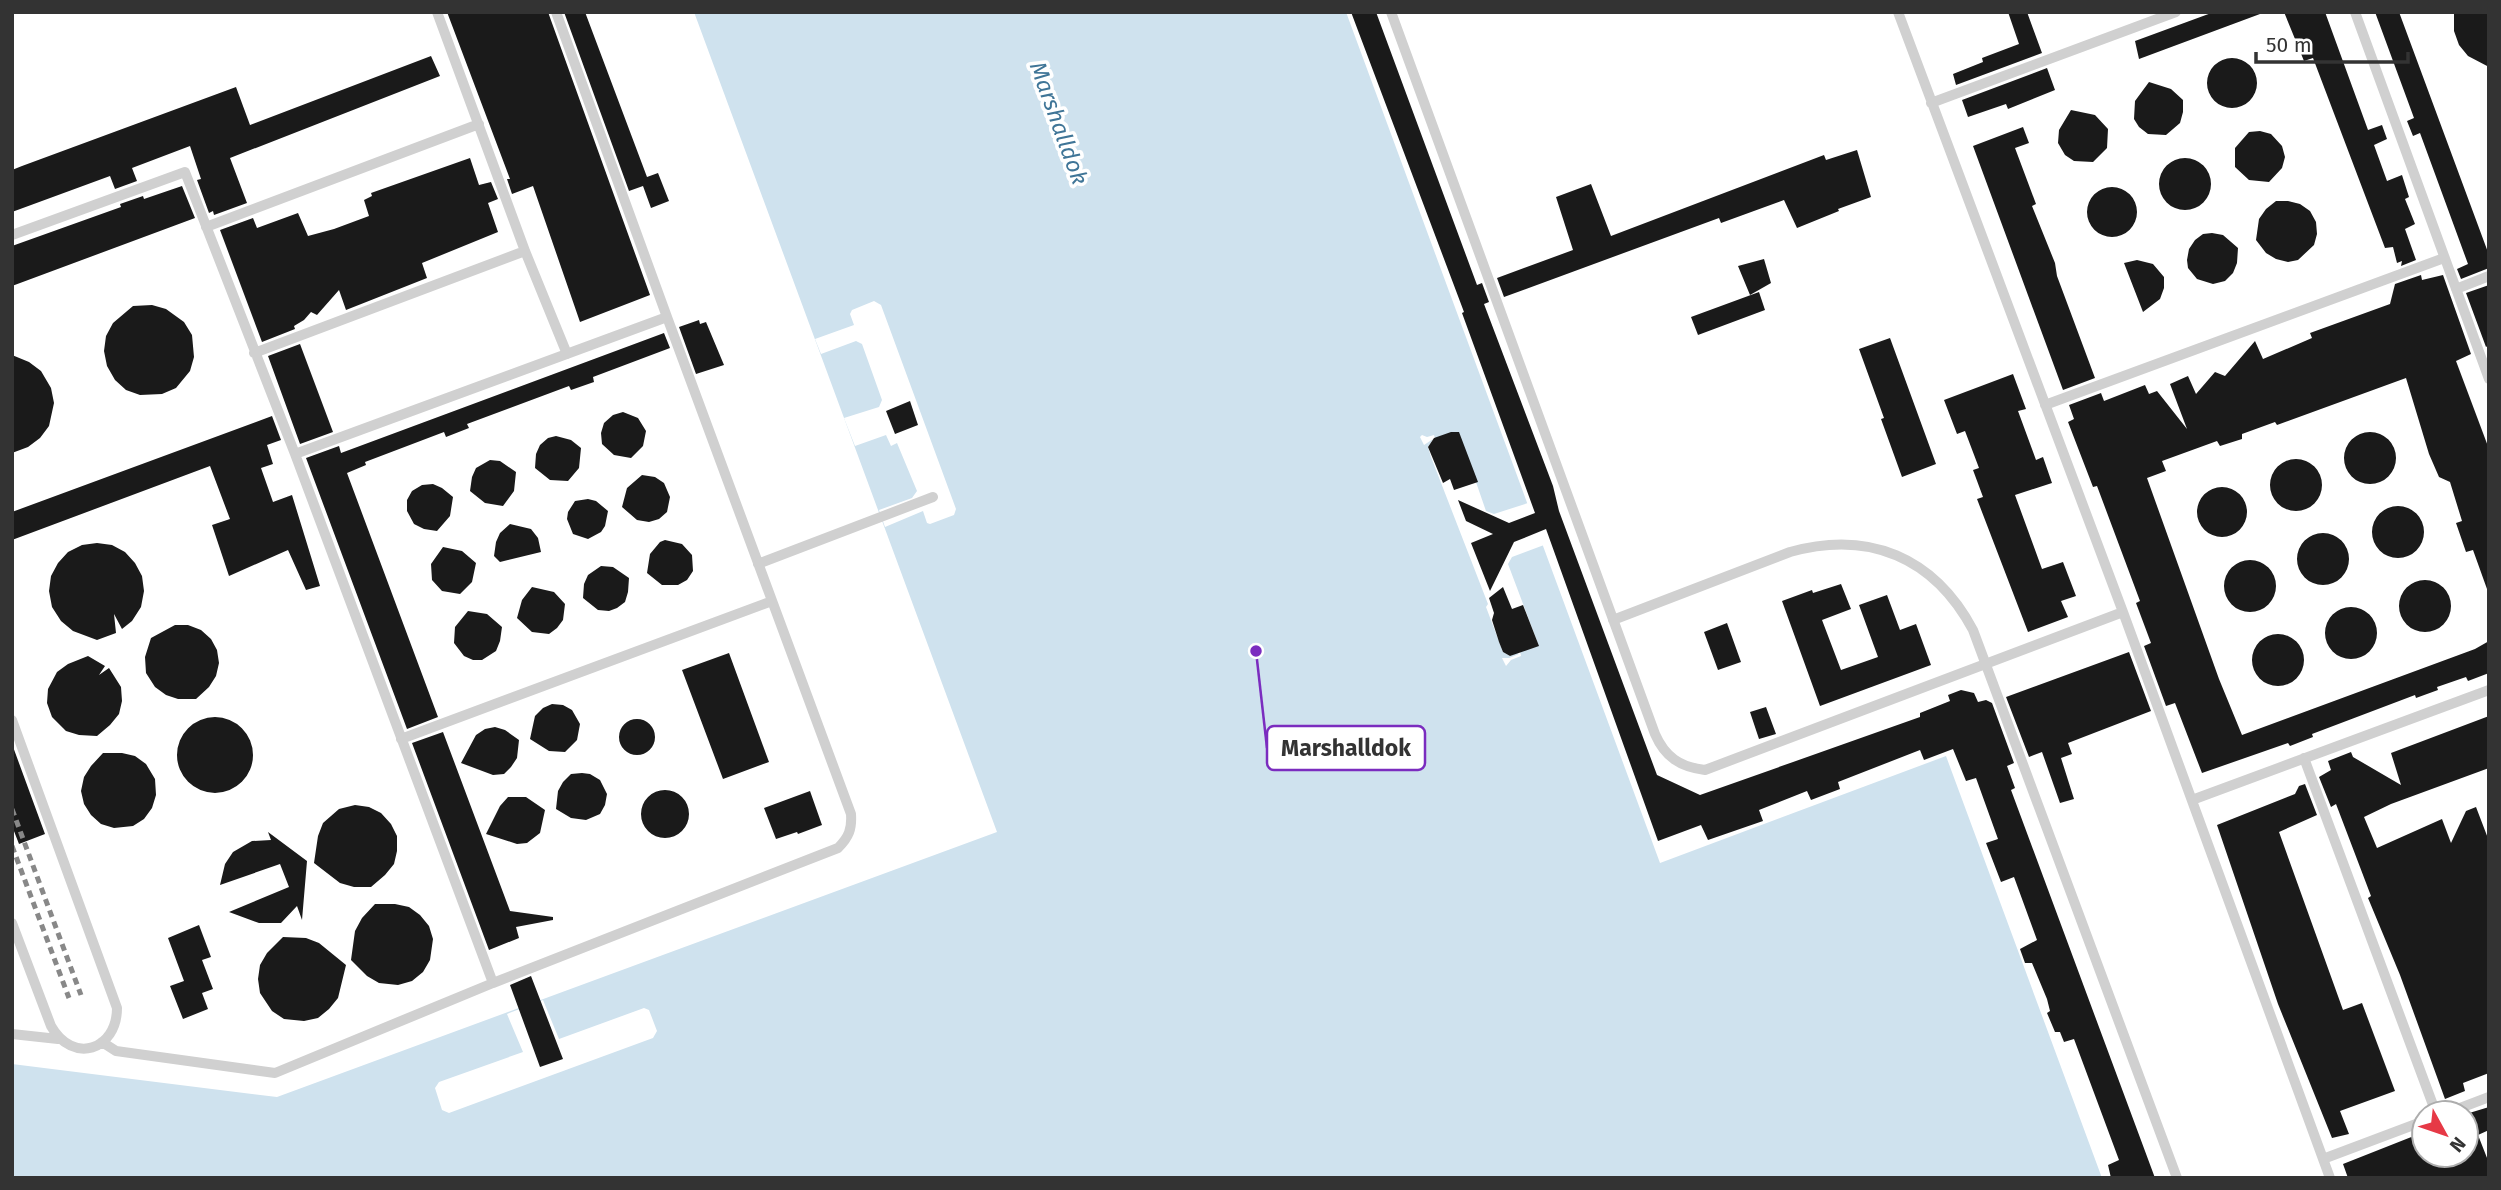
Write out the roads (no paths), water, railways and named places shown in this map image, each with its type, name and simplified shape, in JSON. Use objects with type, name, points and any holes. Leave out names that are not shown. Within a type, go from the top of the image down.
[{"type":"lane","points":[[437,12],[525,251],[567,354]]},
{"type":"lane","points":[[102,1042],[116,1051],[275,1073],[838,848],[852,828],[851,814],[556,12]]},
{"type":"lane","points":[[1391,12],[1613,620],[1662,748],[1673,759],[1688,768],[1705,770],[2123,612]]},
{"type":"lane","points":[[1898,12],[2123,612],[2330,1178]]},
{"type":"lane","points":[[1931,103],[2176,12]]},
{"type":"lane","points":[[2355,12],[2489,379]]},
{"type":"lane","points":[[206,227],[479,124]]},
{"type":"lane","points":[[12,236],[185,172],[295,454],[493,984]]},
{"type":"lane","points":[[254,353],[525,251]]},
{"type":"lane","points":[[2045,405],[2444,258]]},
{"type":"lane","points":[[2456,289],[2489,276]]},
{"type":"lane","points":[[295,454],[667,317]]},
{"type":"lane","points":[[758,564],[933,497]]},
{"type":"lane","points":[[1613,620],[1814,545],[1841,543],[1871,547],[1900,556],[1942,584],[1960,605],[1973,630],[2177,1178]]},
{"type":"lane","points":[[401,739],[772,601]]},
{"type":"lane","points":[[2192,800],[2489,690]]},
{"type":"lane","points":[[12,720],[117,1008],[117,1022],[102,1042],[86,1048],[69,1047],[58,1039],[12,923]]},
{"type":"lane","points":[[2304,758],[2431,1099]]},
{"type":"lane","points":[[12,1034],[58,1039]]},
{"type":"lane","points":[[2323,1159],[2410,1127]]},
{"type":"water","name":"Marshalldok","points":[[694,12],[1346,12],[1660,863],[1946,756],[2102,1178],[12,1178],[12,1064],[277,1097],[997,832]]},
{"type":"railway","points":[[12,809],[81,995]]},
{"type":"railway","points":[[12,846],[69,998]]},
{"type":"place","name":"Marshalldok","points":[[1256,651]]}]
